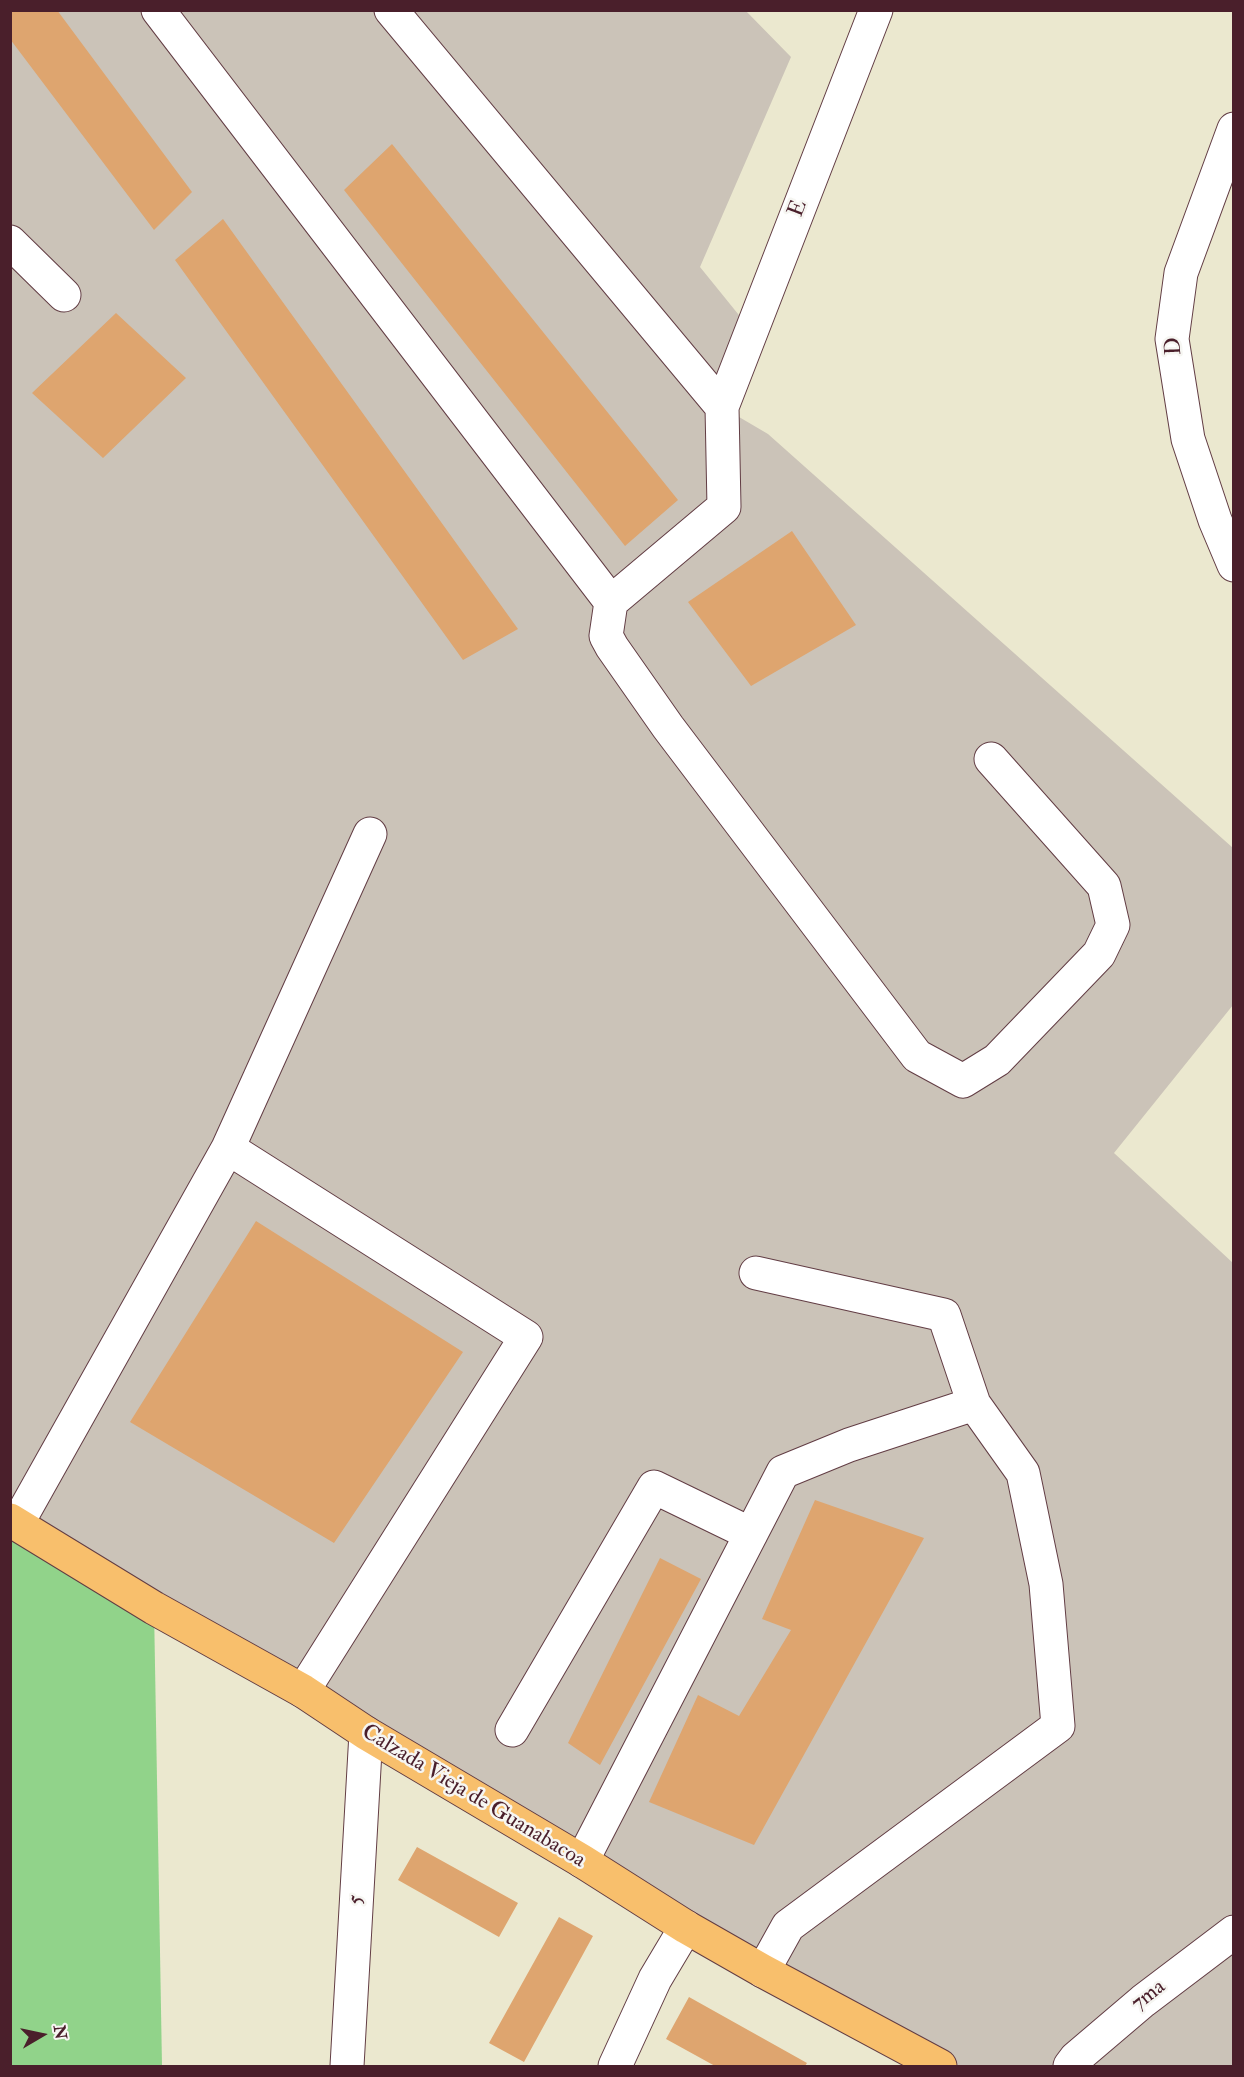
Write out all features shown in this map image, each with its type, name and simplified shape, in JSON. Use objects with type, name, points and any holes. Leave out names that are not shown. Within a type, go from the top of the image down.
[{"type":"main road","name":"Calzada Vieja de Guanabacoa","points":[[14,1522],[154,1608],[303,1691],[366,1733],[582,1861],[686,1927],[940,2067]]},
{"type":"street","points":[[158,10],[611,602]]},
{"type":"street","points":[[391,10],[722,407],[724,507],[611,602],[606,636],[668,727],[917,1056],[963,1081],[997,1060],[1068,987],[1099,954],[1113,925],[1104,886],[991,759]]},
{"type":"street","name":"E","points":[[722,407],[876,10]]},
{"type":"street","name":"D","points":[[1233,129],[1181,273],[1172,339],[1188,439],[1215,520],[1233,565]]},
{"type":"street","points":[[14,253],[64,295]]},
{"type":"street","points":[[14,1522],[228,1148],[370,834]]},
{"type":"street","points":[[228,1148],[526,1337],[303,1691]]},
{"type":"street","points":[[756,1273],[944,1315],[974,1404],[1023,1473],[1046,1584],[1058,1726],[788,1926],[764,1971]]},
{"type":"street","points":[[582,1861],[783,1472],[849,1446],[974,1404]]},
{"type":"street","points":[[512,1730],[654,1487],[751,1534]]},
{"type":"street","name":"5","points":[[347,2067],[366,1733]]},
{"type":"street","points":[[615,2067],[655,1979],[686,1927]]},
{"type":"street","name":"7ma","points":[[1070,2067],[1076,2058],[1143,2001],[1233,1932]]},
{"type":"shaded area","points":[[10,11],[746,11],[791,57],[700,267],[751,330],[722,407],[768,434],[1233,848],[1233,1005],[1114,1153],[1233,1263],[1233,2066],[940,2066],[11,1539]]},
{"type":"green space","points":[[10,1539],[154,1608],[162,2066],[11,2066]]},
{"type":"building","points":[[10,10],[57,10],[192,192],[154,230],[10,39]]},
{"type":"building","points":[[392,144],[678,500],[625,546],[344,190]]},
{"type":"building","points":[[223,219],[518,629],[463,660],[175,260]]},
{"type":"building","points":[[116,313],[186,378],[103,458],[32,393]]},
{"type":"building","points":[[792,531],[856,625],[751,686],[688,602]]},
{"type":"building","points":[[256,1221],[463,1352],[334,1543],[130,1422]]},
{"type":"building","points":[[815,1500],[924,1538],[754,1845],[649,1802],[698,1695],[739,1716],[791,1630],[762,1619]]},
{"type":"building","points":[[660,1558],[701,1579],[600,1765],[568,1743]]},
{"type":"building","points":[[417,1847],[518,1903],[499,1937],[398,1880]]},
{"type":"building","points":[[559,1917],[593,1936],[524,2062],[489,2043]]},
{"type":"building","points":[[689,1997],[807,2063],[805,2066],[715,2066],[666,2039]]}]
